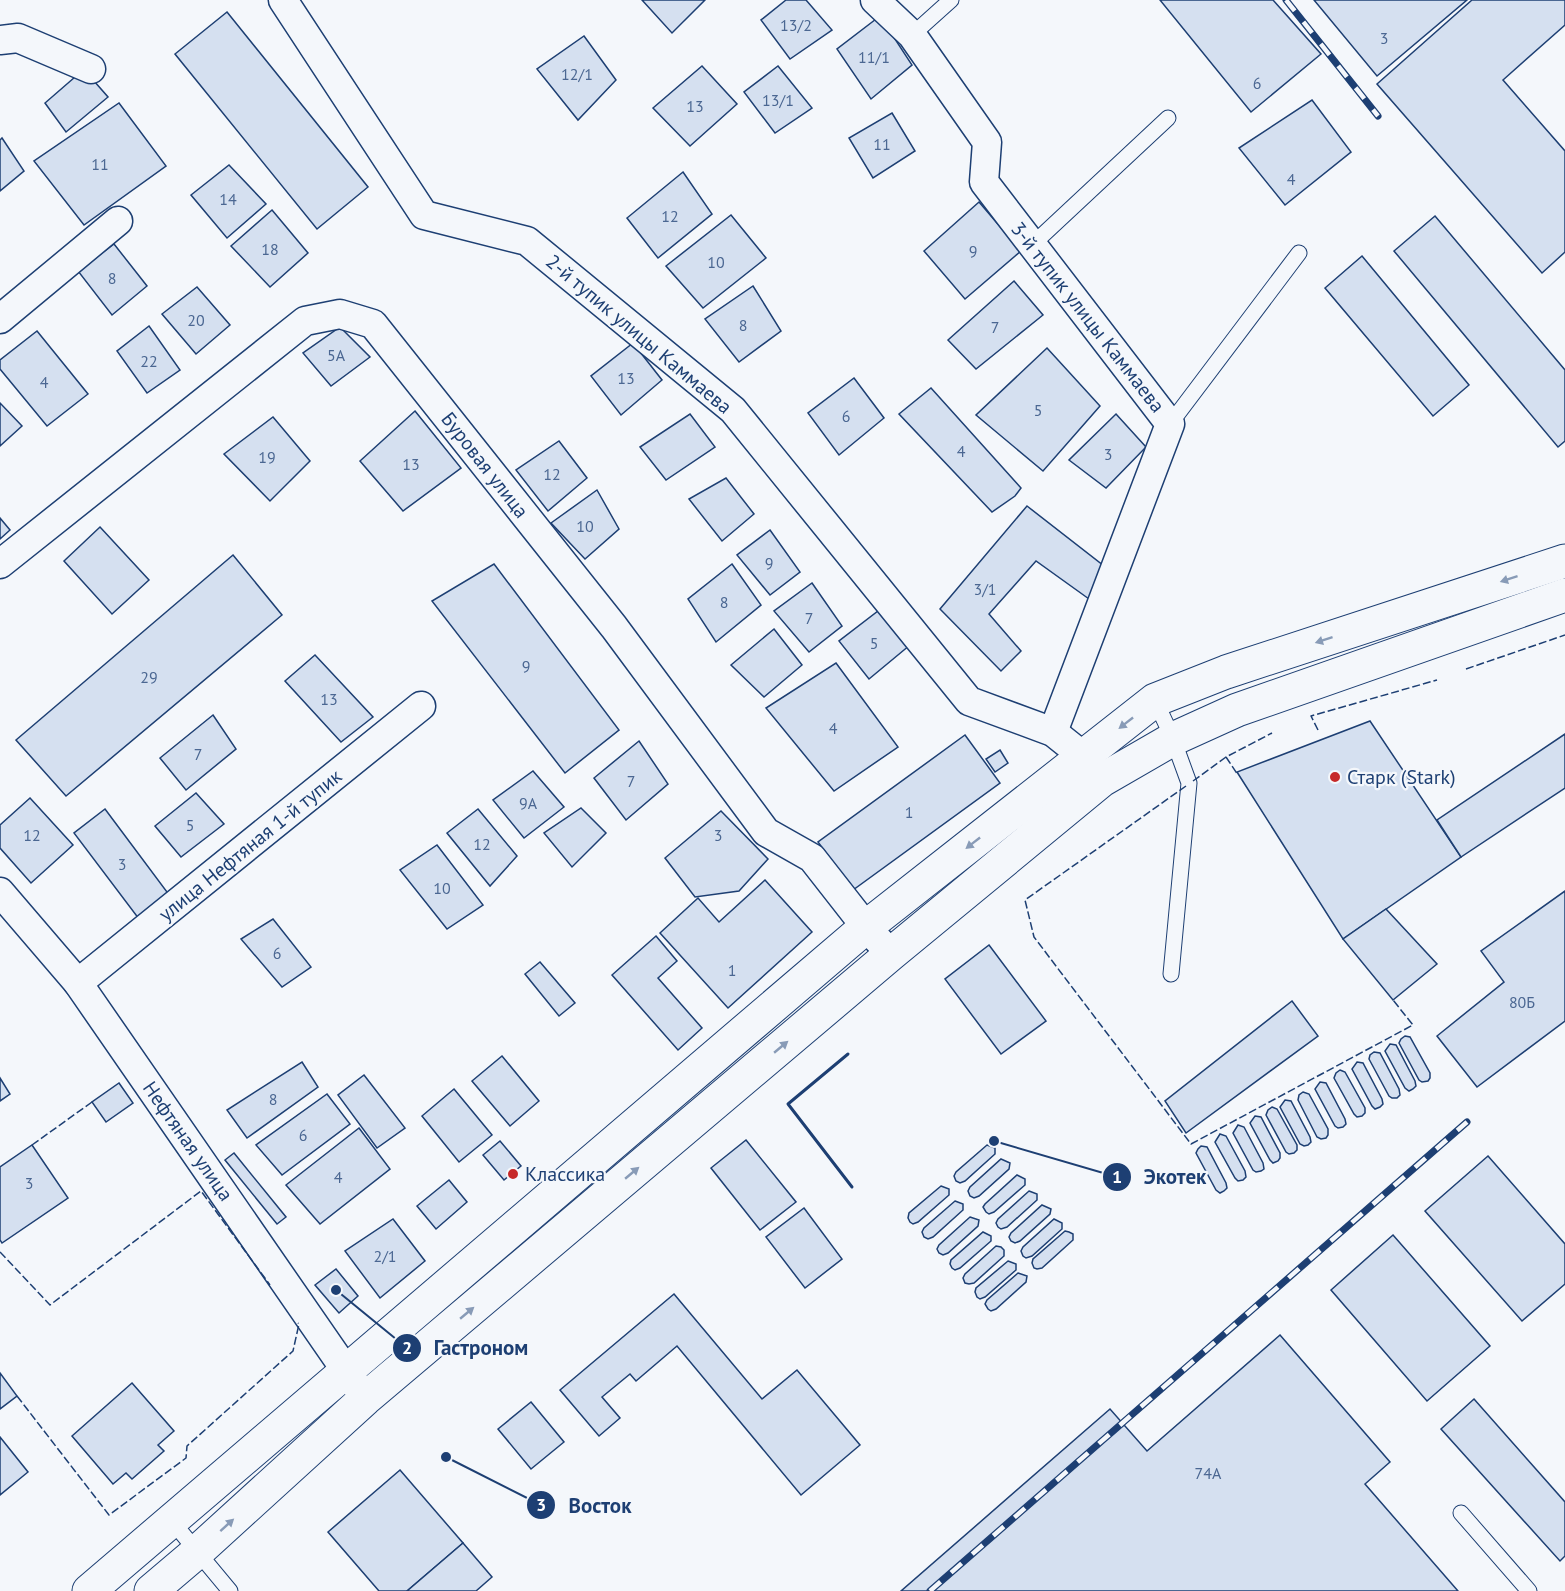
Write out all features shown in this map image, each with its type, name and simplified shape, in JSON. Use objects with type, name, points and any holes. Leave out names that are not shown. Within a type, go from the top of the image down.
[{"type":"main road","points":[[151,1591],[365,1399],[891,954],[1093,768],[1155,700],[1226,672],[1565,561]]},
{"type":"main road","points":[[88,1591],[866,927],[1093,768],[1173,739],[1237,710],[1565,595]]},
{"type":"street","name":"2-й тупик улицы Каммаева","points":[[283,0],[424,215],[527,240],[733,410],[969,701],[1053,732],[1093,768]]},
{"type":"street","name":"3-й тупик улицы Каммаева","points":[[875,0],[912,35],[987,142],[984,182],[1170,424],[1053,732]]},
{"type":"street","points":[[0,40],[18,38],[91,69]]},
{"type":"street","points":[[0,319],[118,221]]},
{"type":"street","name":"Буровая улица","points":[[0,564],[305,321],[340,314],[374,324],[614,627],[766,832],[812,858],[866,927],[891,954]]},
{"type":"street","name":"улица Нефтяная 1-й тупик","points":[[78,983],[421,706]]},
{"type":"street","name":"Нефтяная улица","points":[[0,892],[78,983],[365,1399]]},
{"type":"lane","points":[[912,35],[951,0]]},
{"type":"lane","points":[[1032,245],[1168,118]]},
{"type":"lane","points":[[1170,424],[1299,253]]},
{"type":"lane","points":[[1155,700],[1190,783],[1171,974]]},
{"type":"lane","points":[[1461,1513],[1529,1591]]},
{"type":"lane","points":[[171,1520],[230,1591]]},
{"type":"building","points":[[642,0],[705,0],[672,33]]},
{"type":"building","points":[[786,0],[806,0],[832,30],[790,59],[761,20]]},
{"type":"building","points":[[1160,0],[1273,0],[1321,54],[1251,112]]},
{"type":"building","points":[[1314,0],[1467,0],[1377,76]]},
{"type":"building","points":[[1472,0],[1565,0],[1565,25],[1503,80],[1565,151],[1565,252],[1542,273],[1377,84]]},
{"type":"building","points":[[227,12],[368,187],[317,229],[175,54]]},
{"type":"building","points":[[880,16],[912,65],[871,99],[837,49]]},
{"type":"building","points":[[584,36],[616,80],[578,120],[537,69]]},
{"type":"building","points":[[702,66],[737,104],[690,146],[653,108]]},
{"type":"building","points":[[778,66],[812,108],[775,133],[744,92]]},
{"type":"building","points":[[75,77],[94,81],[108,97],[66,132],[45,103]]},
{"type":"building","points":[[1312,100],[1351,152],[1285,205],[1239,148]]},
{"type":"building","points":[[119,103],[166,166],[84,225],[34,161]]},
{"type":"building","points":[[892,113],[915,151],[873,178],[849,138]]},
{"type":"building","points":[[2,138],[24,171],[0,191],[0,140]]},
{"type":"building","points":[[229,165],[266,204],[227,238],[191,195]]},
{"type":"building","points":[[683,172],[712,214],[658,258],[627,218]]},
{"type":"building","points":[[979,202],[1021,251],[965,299],[924,251]]},
{"type":"building","points":[[272,210],[308,253],[270,287],[231,246]]},
{"type":"building","points":[[731,215],[766,258],[703,308],[666,266]]},
{"type":"building","points":[[1435,216],[1565,370],[1565,441],[1558,447],[1394,251]]},
{"type":"building","points":[[114,244],[147,286],[112,315],[78,271]]},
{"type":"building","points":[[1362,256],[1469,385],[1433,416],[1325,288]]},
{"type":"building","points":[[1014,281],[1043,315],[976,369],[948,340]]},
{"type":"building","points":[[753,286],[781,331],[739,362],[705,319]]},
{"type":"building","points":[[197,287],[230,325],[196,354],[162,314]]},
{"type":"building","points":[[149,326],[180,370],[147,393],[117,351]]},
{"type":"building","points":[[340,327],[370,357],[331,386],[303,353]]},
{"type":"building","points":[[37,331],[88,394],[47,426],[0,369],[0,360]]},
{"type":"building","points":[[633,343],[662,380],[621,415],[591,376]]},
{"type":"building","points":[[1047,348],[1100,406],[1043,471],[976,415]]},
{"type":"building","points":[[854,378],[884,418],[839,455],[808,413]]},
{"type":"building","points":[[931,388],[1021,488],[1015,496],[992,512],[899,414]]},
{"type":"building","points":[[0,403],[22,426],[0,446]]},
{"type":"building","points":[[415,411],[461,468],[403,511],[360,461]]},
{"type":"building","points":[[690,414],[715,447],[666,480],[640,447]]},
{"type":"building","points":[[1116,414],[1146,447],[1106,488],[1069,460]]},
{"type":"building","points":[[273,417],[310,461],[270,501],[224,454]]},
{"type":"building","points":[[559,441],[587,478],[548,511],[516,470]]},
{"type":"building","points":[[726,478],[754,514],[722,541],[689,499]]},
{"type":"building","points":[[597,490],[619,529],[585,559],[551,523]]},
{"type":"building","points":[[1027,506],[1113,573],[1096,604],[1036,561],[989,614],[1021,651],[1001,671],[940,609]]},
{"type":"building","points":[[0,518],[10,530],[0,539]]},
{"type":"building","points":[[100,527],[149,580],[112,614],[64,561]]},
{"type":"building","points":[[770,530],[800,572],[770,595],[737,555]]},
{"type":"building","points":[[233,555],[282,615],[66,796],[16,740]]},
{"type":"building","points":[[494,564],[619,730],[565,773],[432,601]]},
{"type":"building","points":[[732,564],[761,605],[716,642],[688,599]]},
{"type":"building","points":[[812,583],[842,626],[809,652],[774,611]]},
{"type":"building","points":[[878,611],[910,645],[869,679],[839,641]]},
{"type":"building","points":[[774,629],[802,665],[764,697],[731,665]]},
{"type":"building","points":[[315,655],[373,717],[341,742],[285,681]]},
{"type":"building","points":[[836,663],[898,747],[834,791],[766,708]]},
{"type":"building","points":[[213,715],[236,749],[186,790],[160,758]]},
{"type":"building","points":[[1370,721],[1461,857],[1343,939],[1237,772]]},
{"type":"building","points":[[1565,734],[1565,788],[1461,857],[1437,820]]},
{"type":"building","points":[[965,735],[1000,783],[853,890],[818,842]]},
{"type":"building","points":[[639,741],[668,784],[626,820],[594,778]]},
{"type":"building","points":[[1000,750],[1008,763],[995,772],[986,759]]},
{"type":"building","points":[[533,771],[564,807],[524,838],[493,800]]},
{"type":"building","points":[[196,793],[224,824],[181,857],[155,826]]},
{"type":"building","points":[[30,798],[73,845],[31,883],[0,848],[0,825]]},
{"type":"building","points":[[581,808],[606,833],[572,867],[544,833]]},
{"type":"building","points":[[105,809],[170,896],[139,919],[74,833]]},
{"type":"building","points":[[478,809],[517,856],[490,886],[447,833]]},
{"type":"building","points":[[721,811],[768,859],[739,891],[695,897],[665,858]]},
{"type":"building","points":[[437,845],[483,905],[447,929],[400,870]]},
{"type":"building","points":[[765,880],[812,932],[728,1008],[660,933],[698,898],[719,922]]},
{"type":"building","points":[[1565,891],[1565,1021],[1477,1087],[1437,1036],[1504,982],[1481,951]]},
{"type":"building","points":[[1386,909],[1437,964],[1393,1000],[1343,939]]},
{"type":"building","points":[[273,919],[311,967],[282,987],[241,939]]},
{"type":"building","points":[[656,936],[677,961],[658,978],[702,1028],[678,1050],[612,975]]},
{"type":"building","points":[[989,945],[1046,1021],[1001,1054],[945,979]]},
{"type":"building","points":[[540,962],[575,1003],[559,1016],[525,974]]},
{"type":"building","points":[[1292,1001],[1318,1036],[1186,1133],[1165,1101]]},
{"type":"building","points":[[1405,1036],[1410,1037],[1430,1073],[1428,1081],[1419,1080],[1399,1043]]},
{"type":"building","points":[[1390,1044],[1396,1045],[1415,1081],[1416,1086],[1409,1091],[1405,1088],[1385,1051]]},
{"type":"building","points":[[1374,1052],[1380,1053],[1399,1089],[1400,1095],[1397,1098],[1389,1096],[1369,1059]]},
{"type":"building","points":[[502,1056],[539,1101],[510,1126],[472,1081]]},
{"type":"building","points":[[302,1062],[318,1087],[247,1138],[227,1110]]},
{"type":"building","points":[[1357,1062],[1363,1063],[1382,1099],[1383,1104],[1380,1107],[1375,1109],[1372,1106],[1352,1069]]},
{"type":"building","points":[[1340,1070],[1345,1072],[1365,1108],[1362,1116],[1357,1117],[1354,1114],[1334,1078]]},
{"type":"building","points":[[364,1075],[405,1128],[377,1148],[338,1095]]},
{"type":"building","points":[[0,1078],[10,1094],[0,1101]]},
{"type":"building","points":[[1320,1082],[1326,1083],[1345,1119],[1346,1124],[1343,1127],[1335,1126],[1315,1089]]},
{"type":"building","points":[[119,1083],[133,1103],[106,1122],[92,1102]]},
{"type":"building","points":[[454,1089],[492,1135],[459,1162],[422,1116]]},
{"type":"building","points":[[1303,1092],[1309,1094],[1328,1129],[1326,1138],[1317,1137],[1298,1100],[1299,1095]]},
{"type":"building","points":[[327,1094],[350,1124],[282,1175],[256,1145]]},
{"type":"building","points":[[1285,1100],[1291,1101],[1310,1137],[1311,1142],[1308,1145],[1300,1144],[1280,1107]]},
{"type":"building","points":[[1272,1107],[1277,1109],[1297,1145],[1294,1153],[1286,1152],[1266,1115]]},
{"type":"building","points":[[1255,1116],[1261,1117],[1280,1153],[1278,1161],[1273,1163],[1270,1160],[1250,1123]]},
{"type":"building","points":[[1238,1125],[1244,1127],[1263,1163],[1264,1169],[1261,1171],[1253,1170],[1233,1133]]},
{"type":"building","points":[[359,1128],[390,1169],[320,1224],[286,1185]]},
{"type":"building","points":[[1220,1134],[1226,1136],[1245,1171],[1246,1177],[1243,1180],[1238,1181],[1235,1178],[1215,1142]]},
{"type":"building","points":[[746,1140],[796,1202],[760,1230],[711,1168]]},
{"type":"building","points":[[500,1141],[521,1166],[504,1180],[483,1155]]},
{"type":"building","points":[[32,1145],[68,1198],[2,1243],[0,1240],[0,1167]]},
{"type":"building","points":[[987,1145],[995,1148],[995,1154],[965,1181],[960,1183],[956,1181],[954,1176],[956,1172]]},
{"type":"building","points":[[1201,1146],[1207,1147],[1226,1183],[1227,1188],[1220,1193],[1216,1190],[1196,1153]]},
{"type":"building","points":[[234,1153],[286,1217],[277,1224],[225,1160]]},
{"type":"building","points":[[1488,1156],[1565,1244],[1565,1284],[1522,1321],[1425,1211]]},
{"type":"building","points":[[1001,1159],[1010,1163],[1009,1169],[979,1196],[974,1198],[970,1196],[968,1191],[970,1187]]},
{"type":"building","points":[[1017,1175],[1025,1179],[1025,1185],[994,1212],[989,1214],[986,1212],[983,1207],[985,1204]]},
{"type":"building","points":[[449,1180],[467,1202],[436,1229],[417,1206]]},
{"type":"building","points":[[941,1186],[949,1189],[949,1195],[918,1222],[913,1224],[910,1222],[909,1213]]},
{"type":"building","points":[[1029,1191],[1037,1194],[1037,1200],[1007,1227],[1001,1229],[998,1227],[996,1223],[998,1219]]},
{"type":"building","points":[[955,1201],[963,1204],[963,1210],[933,1237],[928,1239],[924,1237],[922,1232],[924,1228]]},
{"type":"building","points":[[1042,1205],[1051,1209],[1050,1214],[1020,1241],[1015,1243],[1011,1241],[1009,1237],[1011,1233]]},
{"type":"building","points":[[804,1208],[842,1259],[805,1288],[766,1237]]},
{"type":"building","points":[[970,1217],[979,1220],[978,1226],[948,1253],[943,1255],[939,1253],[937,1249],[939,1245]]},
{"type":"building","points":[[393,1219],[425,1261],[380,1298],[345,1251]]},
{"type":"building","points":[[1054,1219],[1062,1223],[1062,1229],[1032,1256],[1026,1258],[1023,1256],[1021,1251],[1023,1247]]},
{"type":"building","points":[[1065,1231],[1073,1234],[1073,1240],[1042,1268],[1034,1268],[1033,1259]]},
{"type":"building","points":[[983,1232],[991,1236],[991,1241],[960,1268],[955,1270],[952,1268],[951,1260]]},
{"type":"building","points":[[1393,1235],[1490,1346],[1427,1401],[1331,1290]]},
{"type":"building","points":[[996,1246],[1004,1250],[1004,1256],[974,1283],[965,1283],[963,1278],[965,1274]]},
{"type":"building","points":[[1008,1261],[1016,1264],[1016,1270],[985,1297],[980,1299],[977,1297],[976,1288]]},
{"type":"building","points":[[336,1269],[358,1296],[339,1313],[315,1285]]},
{"type":"building","points":[[1018,1273],[1027,1276],[1026,1282],[996,1309],[991,1311],[988,1309],[985,1304],[987,1300]]},
{"type":"building","points":[[674,1294],[762,1399],[797,1370],[860,1445],[801,1495],[677,1346],[636,1381],[630,1374],[602,1397],[620,1418],[599,1436],[560,1390]]},
{"type":"building","points":[[1280,1335],[1390,1462],[1365,1484],[1458,1591],[901,1591],[1110,1409],[1147,1451]]},
{"type":"building","points":[[0,1373],[17,1396],[0,1409]]},
{"type":"building","points":[[132,1383],[174,1431],[158,1445],[164,1451],[132,1479],[126,1473],[113,1484],[72,1436]]},
{"type":"building","points":[[1474,1399],[1565,1502],[1565,1556],[1560,1561],[1441,1429]]},
{"type":"building","points":[[531,1402],[564,1442],[531,1469],[498,1429]]},
{"type":"building","points":[[0,1437],[28,1472],[0,1495]]},
{"type":"building","points":[[400,1470],[463,1543],[407,1591],[379,1591],[328,1532]]},
{"type":"building","points":[[463,1543],[492,1577],[476,1591],[407,1591]]},
{"type":"railway","points":[[1286,0],[1378,116]]},
{"type":"railway","points":[[930,1591],[1467,1122]]},
{"type":"fence","points":[[1466,669],[1565,635]]},
{"type":"fence","points":[[1318,730],[1311,716],[1437,680]]},
{"type":"fence","points":[[1193,781],[1226,757],[1272,733]]},
{"type":"fence","points":[[1226,757],[1238,775]]},
{"type":"fence","points":[[1186,786],[1025,900],[1034,937],[1191,1144],[1413,1025],[1393,1000]]},
{"type":"fence","points":[[32,1145],[92,1102]]},
{"type":"fence","points":[[0,1252],[50,1305],[201,1191],[270,1285]]},
{"type":"fence","points":[[17,1396],[109,1515],[186,1458],[187,1446],[293,1351],[298,1323]]},
{"type":"wall","points":[[848,1054],[788,1104],[852,1187]]},
{"type":"place","name":"Старк (Stark)","points":[[1335,777]]},
{"type":"place","name":"Экотек","points":[[994,1141]]},
{"type":"place","name":"Классика","points":[[513,1174]]},
{"type":"place","name":"Гастроном","points":[[336,1290]]},
{"type":"place","name":"Восток","points":[[446,1457]]}]
